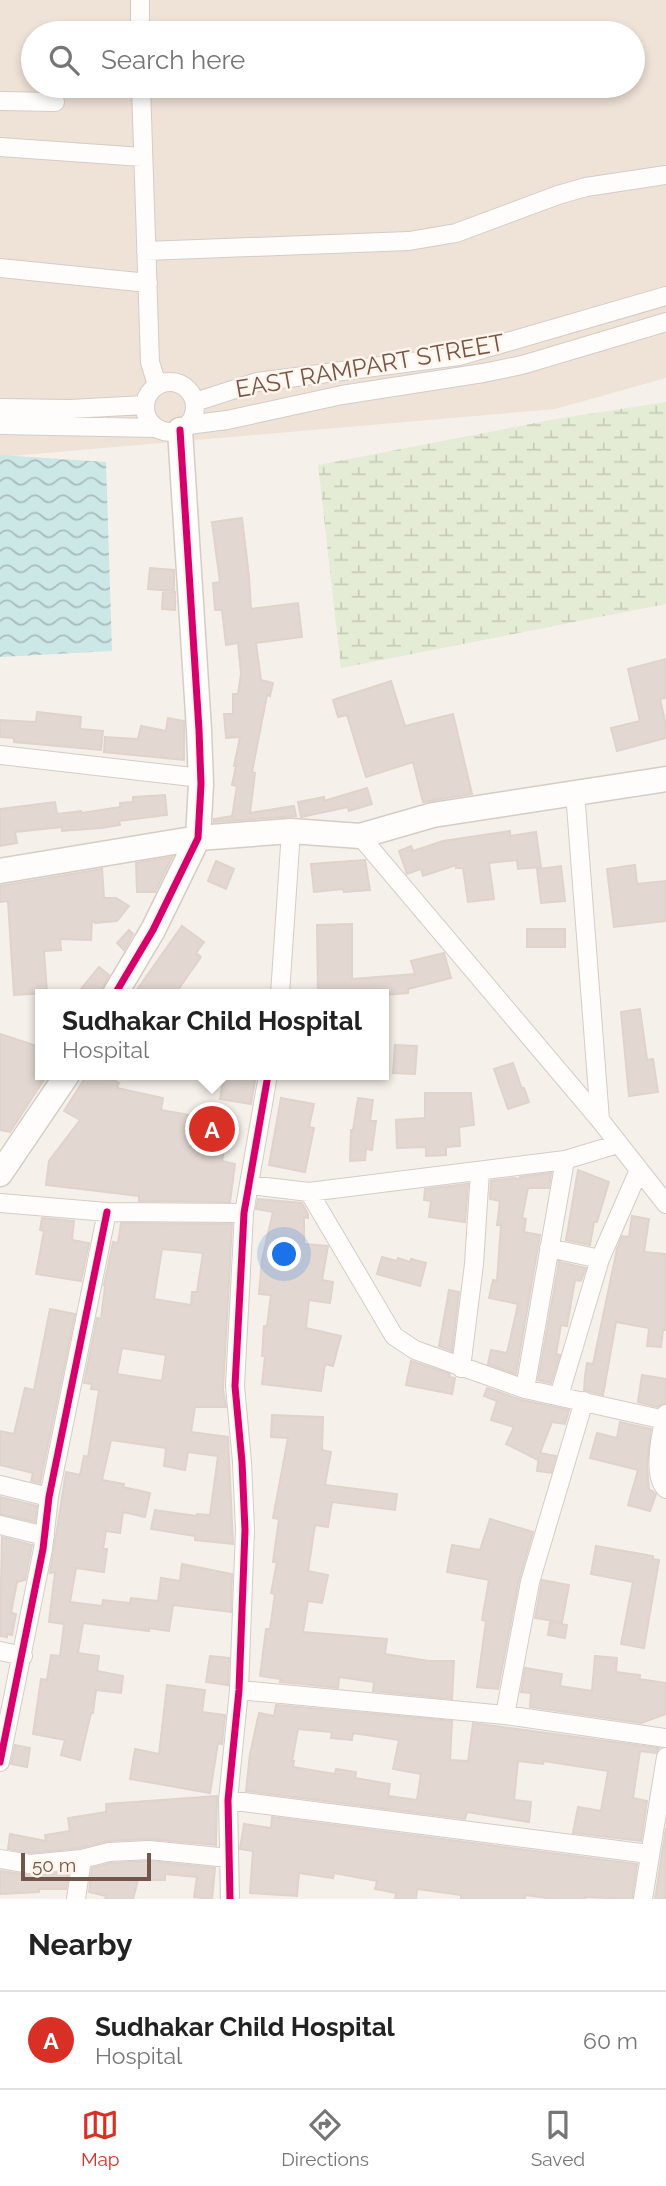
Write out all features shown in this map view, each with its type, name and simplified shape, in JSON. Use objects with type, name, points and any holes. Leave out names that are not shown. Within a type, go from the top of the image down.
[{"type":"street","points":[[139,0],[140,21]]},
{"type":"street","points":[[141,98],[150,362],[157,385]]},
{"type":"street","points":[[0,101],[55,102]]},
{"type":"street","points":[[0,147],[142,157]]},
{"type":"street","points":[[146,251],[409,241],[437,237],[456,233],[586,187],[666,175]]},
{"type":"street","points":[[0,268],[148,283]]},
{"type":"street","name":"EAST RAMPART STREET","points":[[195,402],[257,382],[459,356],[666,296]]},
{"type":"street","points":[[0,425],[174,428],[227,420],[342,396],[522,365],[666,322]]},
{"type":"street","points":[[165,382],[181,383],[192,394],[195,402],[195,410],[174,428],[146,414],[147,397],[157,385],[165,382]]},
{"type":"street","points":[[0,408],[70,409],[145,405]]},
{"type":"street","points":[[118,989],[153,930],[198,838],[201,778],[187,511],[174,428]]},
{"type":"street","points":[[0,755],[201,778]]},
{"type":"street","points":[[0,871],[198,838],[291,831],[360,836],[433,815],[666,779]]},
{"type":"street","points":[[575,792],[600,1120]]},
{"type":"street","points":[[280,989],[291,831]]},
{"type":"street","points":[[360,836],[600,1120],[666,1203]]},
{"type":"street","points":[[0,1174],[64,1080]]},
{"type":"street","points":[[230,1899],[228,1800],[239,1690],[244,1530],[242,1462],[235,1386],[244,1213],[267,1080]]},
{"type":"street","points":[[250,1185],[309,1192],[565,1160],[618,1144]]},
{"type":"street","points":[[525,1389],[565,1160]]},
{"type":"street","points":[[559,1396],[600,1259],[639,1170]]},
{"type":"street","points":[[461,1368],[474,1264],[480,1171]]},
{"type":"street","points":[[309,1192],[394,1336],[415,1350],[525,1389],[665,1417],[657,1472],[661,1485],[666,1489]]},
{"type":"street","points":[[0,1203],[107,1212],[244,1213]]},
{"type":"street","points":[[0,1762],[23,1656],[49,1497],[107,1212]]},
{"type":"street","points":[[550,1248],[600,1259]]},
{"type":"street","points":[[505,1715],[530,1582],[584,1401]]},
{"type":"street","points":[[0,1485],[49,1497]]},
{"type":"street","points":[[0,1525],[44,1535]]},
{"type":"street","points":[[0,1651],[23,1656]]},
{"type":"street","points":[[239,1690],[505,1715],[666,1738]]},
{"type":"street","points":[[643,1899],[666,1757]]},
{"type":"street","points":[[228,1800],[649,1854]]},
{"type":"street","points":[[0,1859],[30,1864],[108,1852],[149,1850],[229,1858]]},
{"type":"street","points":[[76,1899],[82,1858]]},
{"type":"shaded area","points":[[0,0],[666,0],[666,378],[555,409],[0,457]]},
{"type":"green space","points":[[666,402],[666,604],[341,668],[318,465],[556,419]]},
{"type":"water","points":[[0,455],[106,462],[112,651],[0,657]]},
{"type":"building","points":[[242,518],[251,609],[298,603],[302,637],[256,643],[261,680],[273,683],[270,696],[267,695],[252,772],[255,773],[250,813],[294,806],[296,816],[214,822],[214,819],[232,816],[233,811],[237,786],[232,785],[240,737],[226,738],[224,714],[233,714],[233,694],[238,694],[241,674],[238,643],[226,645],[222,610],[215,610],[213,583],[220,582],[212,522]]},
{"type":"building","points":[[150,568],[174,570],[174,591],[148,589]]},
{"type":"building","points":[[163,591],[175,592],[175,610],[162,609]]},
{"type":"building","points":[[666,659],[666,698],[660,699],[666,738],[617,751],[611,728],[640,721],[628,669]]},
{"type":"building","points":[[391,681],[405,726],[453,714],[472,794],[423,802],[413,762],[366,777],[347,715],[338,717],[333,700]]},
{"type":"building","points":[[37,712],[81,717],[80,729],[103,731],[101,750],[14,742],[14,738],[0,737],[0,720],[36,722]]},
{"type":"building","points":[[168,718],[184,721],[184,760],[104,752],[105,737],[138,739],[141,726],[166,731]]},
{"type":"building","points":[[367,788],[372,804],[349,811],[348,807],[301,817],[298,802],[324,797],[324,801]]},
{"type":"building","points":[[165,795],[167,815],[119,821],[120,825],[101,828],[62,831],[62,827],[15,832],[17,843],[0,846],[0,809],[55,802],[57,814],[82,813],[120,807],[120,803],[133,802],[133,797]]},
{"type":"building","points":[[510,831],[510,836],[536,832],[541,867],[518,869],[517,860],[489,863],[494,899],[468,902],[463,868],[456,868],[456,865],[423,876],[421,869],[407,874],[399,851],[411,846],[413,851],[443,841]]},
{"type":"building","points":[[172,857],[155,892],[137,892],[136,863]]},
{"type":"building","points":[[365,860],[370,890],[314,892],[311,864]]},
{"type":"building","points":[[216,861],[234,869],[226,889],[208,881]]},
{"type":"building","points":[[635,865],[637,884],[666,881],[666,921],[614,927],[607,869]]},
{"type":"building","points":[[561,866],[565,901],[541,903],[537,869]]},
{"type":"building","points":[[102,869],[104,898],[116,898],[129,906],[117,921],[95,923],[92,920],[91,940],[60,939],[61,950],[44,951],[47,989],[35,989],[35,994],[14,995],[8,901],[0,902],[0,886]]},
{"type":"building","points":[[352,924],[352,979],[415,974],[411,961],[444,953],[451,978],[408,989],[408,993],[389,995],[389,989],[318,989],[317,925]]},
{"type":"building","points":[[182,926],[204,942],[196,953],[201,957],[179,989],[138,989]]},
{"type":"building","points":[[527,929],[565,929],[565,947],[527,947]]},
{"type":"building","points":[[129,930],[133,934],[124,950],[117,943]]},
{"type":"building","points":[[99,967],[109,975],[102,989],[81,989]]},
{"type":"building","points":[[640,1009],[647,1060],[653,1059],[658,1092],[629,1096],[621,1012]]},
{"type":"building","points":[[0,1034],[35,1045],[35,1080],[44,1080],[10,1132],[0,1130]]},
{"type":"building","points":[[395,1045],[417,1046],[415,1074],[393,1073]]},
{"type":"building","points":[[513,1063],[529,1102],[508,1109],[494,1069]]},
{"type":"building","points":[[84,1080],[113,1080],[119,1083],[117,1088],[163,1098],[161,1110],[229,1122],[222,1161],[235,1164],[230,1202],[139,1201],[139,1196],[46,1185],[49,1161],[80,1120],[64,1111]]},
{"type":"building","points":[[223,1080],[255,1080],[251,1104],[220,1099]]},
{"type":"building","points":[[425,1093],[471,1093],[474,1125],[459,1127],[460,1146],[446,1147],[446,1155],[426,1156],[426,1147],[397,1148],[396,1120],[425,1118]]},
{"type":"building","points":[[281,1098],[314,1104],[309,1127],[314,1128],[305,1172],[269,1165]]},
{"type":"building","points":[[358,1098],[373,1100],[370,1121],[376,1121],[372,1150],[366,1149],[365,1160],[350,1161],[351,1130]]},
{"type":"building","points":[[578,1170],[609,1182],[597,1222],[594,1222],[590,1245],[566,1240]]},
{"type":"building","points":[[551,1173],[549,1188],[528,1188],[522,1218],[526,1219],[524,1232],[540,1235],[516,1374],[488,1364],[491,1350],[507,1353],[518,1304],[489,1298],[493,1280],[497,1281],[501,1225],[497,1225],[500,1201],[490,1199],[491,1181]]},
{"type":"building","points":[[468,1184],[465,1222],[429,1217],[431,1201],[424,1200],[425,1189]]},
{"type":"building","points":[[258,1199],[302,1203],[308,1214],[308,1218],[304,1217],[304,1244],[328,1246],[322,1280],[333,1282],[330,1303],[309,1300],[306,1328],[341,1336],[333,1366],[325,1364],[321,1391],[262,1384],[264,1326],[267,1326],[271,1295],[259,1294],[262,1260],[273,1212],[256,1209]]},
{"type":"building","points":[[632,1216],[649,1219],[644,1252],[666,1254],[666,1330],[663,1330],[661,1347],[647,1346],[649,1328],[616,1322],[603,1395],[584,1390],[587,1363],[593,1364],[617,1249],[622,1236],[629,1237]]},
{"type":"building","points":[[42,1218],[74,1221],[72,1240],[89,1243],[81,1281],[36,1274],[44,1231],[40,1230]]},
{"type":"building","points":[[121,1223],[232,1224],[223,1390],[226,1407],[195,1407],[191,1432],[228,1437],[233,1544],[195,1540],[195,1536],[151,1529],[155,1510],[197,1516],[210,1515],[218,1456],[188,1452],[185,1470],[164,1466],[166,1448],[111,1440],[102,1480],[150,1493],[145,1517],[123,1512],[120,1533],[106,1531],[103,1549],[107,1549],[104,1572],[76,1568],[70,1602],[102,1606],[103,1600],[130,1603],[131,1598],[158,1601],[161,1578],[180,1581],[182,1564],[232,1574],[231,1612],[173,1605],[169,1631],[83,1623],[78,1653],[99,1656],[97,1671],[123,1676],[121,1693],[96,1690],[93,1713],[80,1760],[61,1755],[65,1740],[33,1734],[41,1679],[47,1680],[51,1655],[60,1656],[64,1624],[49,1622],[55,1572],[50,1573],[66,1472],[80,1475],[84,1456],[88,1457],[99,1390],[91,1389],[92,1384],[84,1383],[97,1318],[101,1319],[104,1285],[113,1242],[118,1243]],"holes":[[[162,1249],[203,1253],[197,1292],[192,1292],[191,1305],[154,1299]],[[122,1348],[166,1355],[162,1381],[117,1374]]]},
{"type":"building","points":[[382,1257],[426,1263],[420,1286],[377,1274]]},
{"type":"building","points":[[559,1262],[586,1268],[581,1281],[575,1280],[567,1326],[561,1325],[556,1354],[560,1355],[551,1383],[538,1380]]},
{"type":"building","points":[[449,1290],[459,1292],[452,1351],[439,1346]]},
{"type":"building","points":[[50,1309],[75,1314],[40,1483],[31,1481],[33,1473],[0,1465],[0,1431],[14,1434],[25,1388],[34,1390]]},
{"type":"building","points":[[411,1361],[455,1378],[452,1394],[406,1385]]},
{"type":"building","points":[[642,1375],[666,1379],[666,1403],[657,1407],[638,1402]]},
{"type":"building","points":[[487,1388],[522,1400],[569,1410],[565,1424],[552,1422],[540,1453],[556,1456],[551,1473],[537,1471],[539,1456],[538,1460],[506,1444],[514,1427],[491,1420],[497,1401],[484,1396]]},
{"type":"building","points":[[272,1415],[323,1417],[322,1450],[331,1452],[325,1485],[397,1494],[395,1510],[332,1502],[328,1527],[315,1525],[308,1571],[328,1575],[322,1603],[308,1601],[303,1632],[387,1639],[385,1654],[429,1661],[454,1661],[452,1699],[373,1691],[374,1682],[339,1677],[338,1688],[280,1682],[281,1679],[260,1676],[266,1629],[270,1629],[275,1594],[271,1593],[277,1562],[273,1562],[279,1519],[273,1518],[288,1438],[271,1437]]},
{"type":"building","points":[[620,1422],[651,1429],[647,1465],[649,1489],[656,1494],[650,1511],[628,1505],[638,1470],[590,1458],[597,1433],[617,1438]]},
{"type":"building","points":[[0,1497],[37,1506],[35,1522],[0,1514]]},
{"type":"building","points":[[490,1519],[533,1532],[519,1580],[498,1689],[477,1687],[486,1621],[482,1620],[489,1580],[447,1572],[452,1545],[480,1550]]},
{"type":"building","points":[[2,1537],[32,1545],[25,1580],[17,1582],[11,1613],[16,1614],[12,1635],[7,1634],[7,1637],[0,1636]]},
{"type":"building","points":[[596,1546],[653,1556],[653,1559],[659,1560],[644,1648],[621,1644],[633,1582],[591,1574]]},
{"type":"building","points":[[542,1580],[569,1585],[562,1622],[535,1618]]},
{"type":"building","points":[[550,1622],[567,1625],[565,1638],[548,1635]]},
{"type":"building","points":[[210,1656],[229,1658],[228,1685],[206,1682]]},
{"type":"building","points":[[595,1656],[617,1658],[616,1672],[640,1675],[639,1679],[666,1683],[666,1714],[641,1723],[530,1707],[531,1693],[521,1692],[525,1668],[562,1674],[560,1686],[592,1691]]},
{"type":"building","points":[[167,1685],[205,1690],[202,1712],[225,1715],[222,1744],[218,1743],[210,1793],[130,1779],[135,1749],[159,1754]]},
{"type":"building","points":[[276,1705],[452,1721],[450,1760],[468,1761],[473,1723],[659,1748],[656,1753],[640,1751],[633,1798],[647,1801],[641,1841],[573,1833],[578,1807],[601,1811],[608,1771],[544,1761],[543,1764],[518,1761],[514,1800],[531,1802],[529,1822],[467,1812],[465,1819],[246,1791],[250,1754],[259,1713],[274,1716]],"holes":[[[298,1729],[332,1732],[331,1738],[352,1740],[353,1733],[399,1740],[393,1769],[421,1774],[417,1800],[388,1796],[390,1784],[355,1778],[356,1772],[336,1769],[335,1774],[293,1767]]]},
{"type":"building","points":[[15,1745],[30,1748],[27,1767],[11,1764]]},
{"type":"building","points":[[217,1796],[216,1845],[148,1839],[108,1841],[80,1848],[30,1853],[8,1849],[10,1834],[46,1841],[45,1835],[70,1831],[68,1818],[106,1812],[106,1804]]},
{"type":"building","points":[[272,1817],[637,1864],[632,1899],[554,1899],[525,1895],[525,1899],[461,1899],[461,1895],[417,1889],[416,1899],[395,1899],[396,1893],[375,1889],[377,1881],[334,1873],[333,1878],[299,1873],[297,1896],[250,1893],[253,1851],[240,1849],[244,1824],[271,1828]]},
{"type":"building","points":[[666,1828],[666,1899],[655,1899]]},
{"type":"building","points":[[149,1861],[215,1868],[212,1899],[194,1897],[197,1877],[165,1874],[165,1880],[138,1880],[133,1899],[105,1899],[106,1896],[89,1892],[92,1868],[111,1863]]},
{"type":"building","points":[[0,1871],[31,1875],[69,1872],[66,1889],[0,1894]]},
{"type":"cycle path","points":[[118,989],[153,930],[198,838],[201,784],[199,730],[180,430]]},
{"type":"cycle path","points":[[230,1899],[228,1800],[239,1690],[245,1530],[235,1386],[244,1213],[267,1080]]},
{"type":"cycle path","points":[[0,1762],[43,1549],[49,1497],[107,1212]]},
{"type":"place","name":"Sudhakar Child Hospital","points":[[212,1129]]}]
